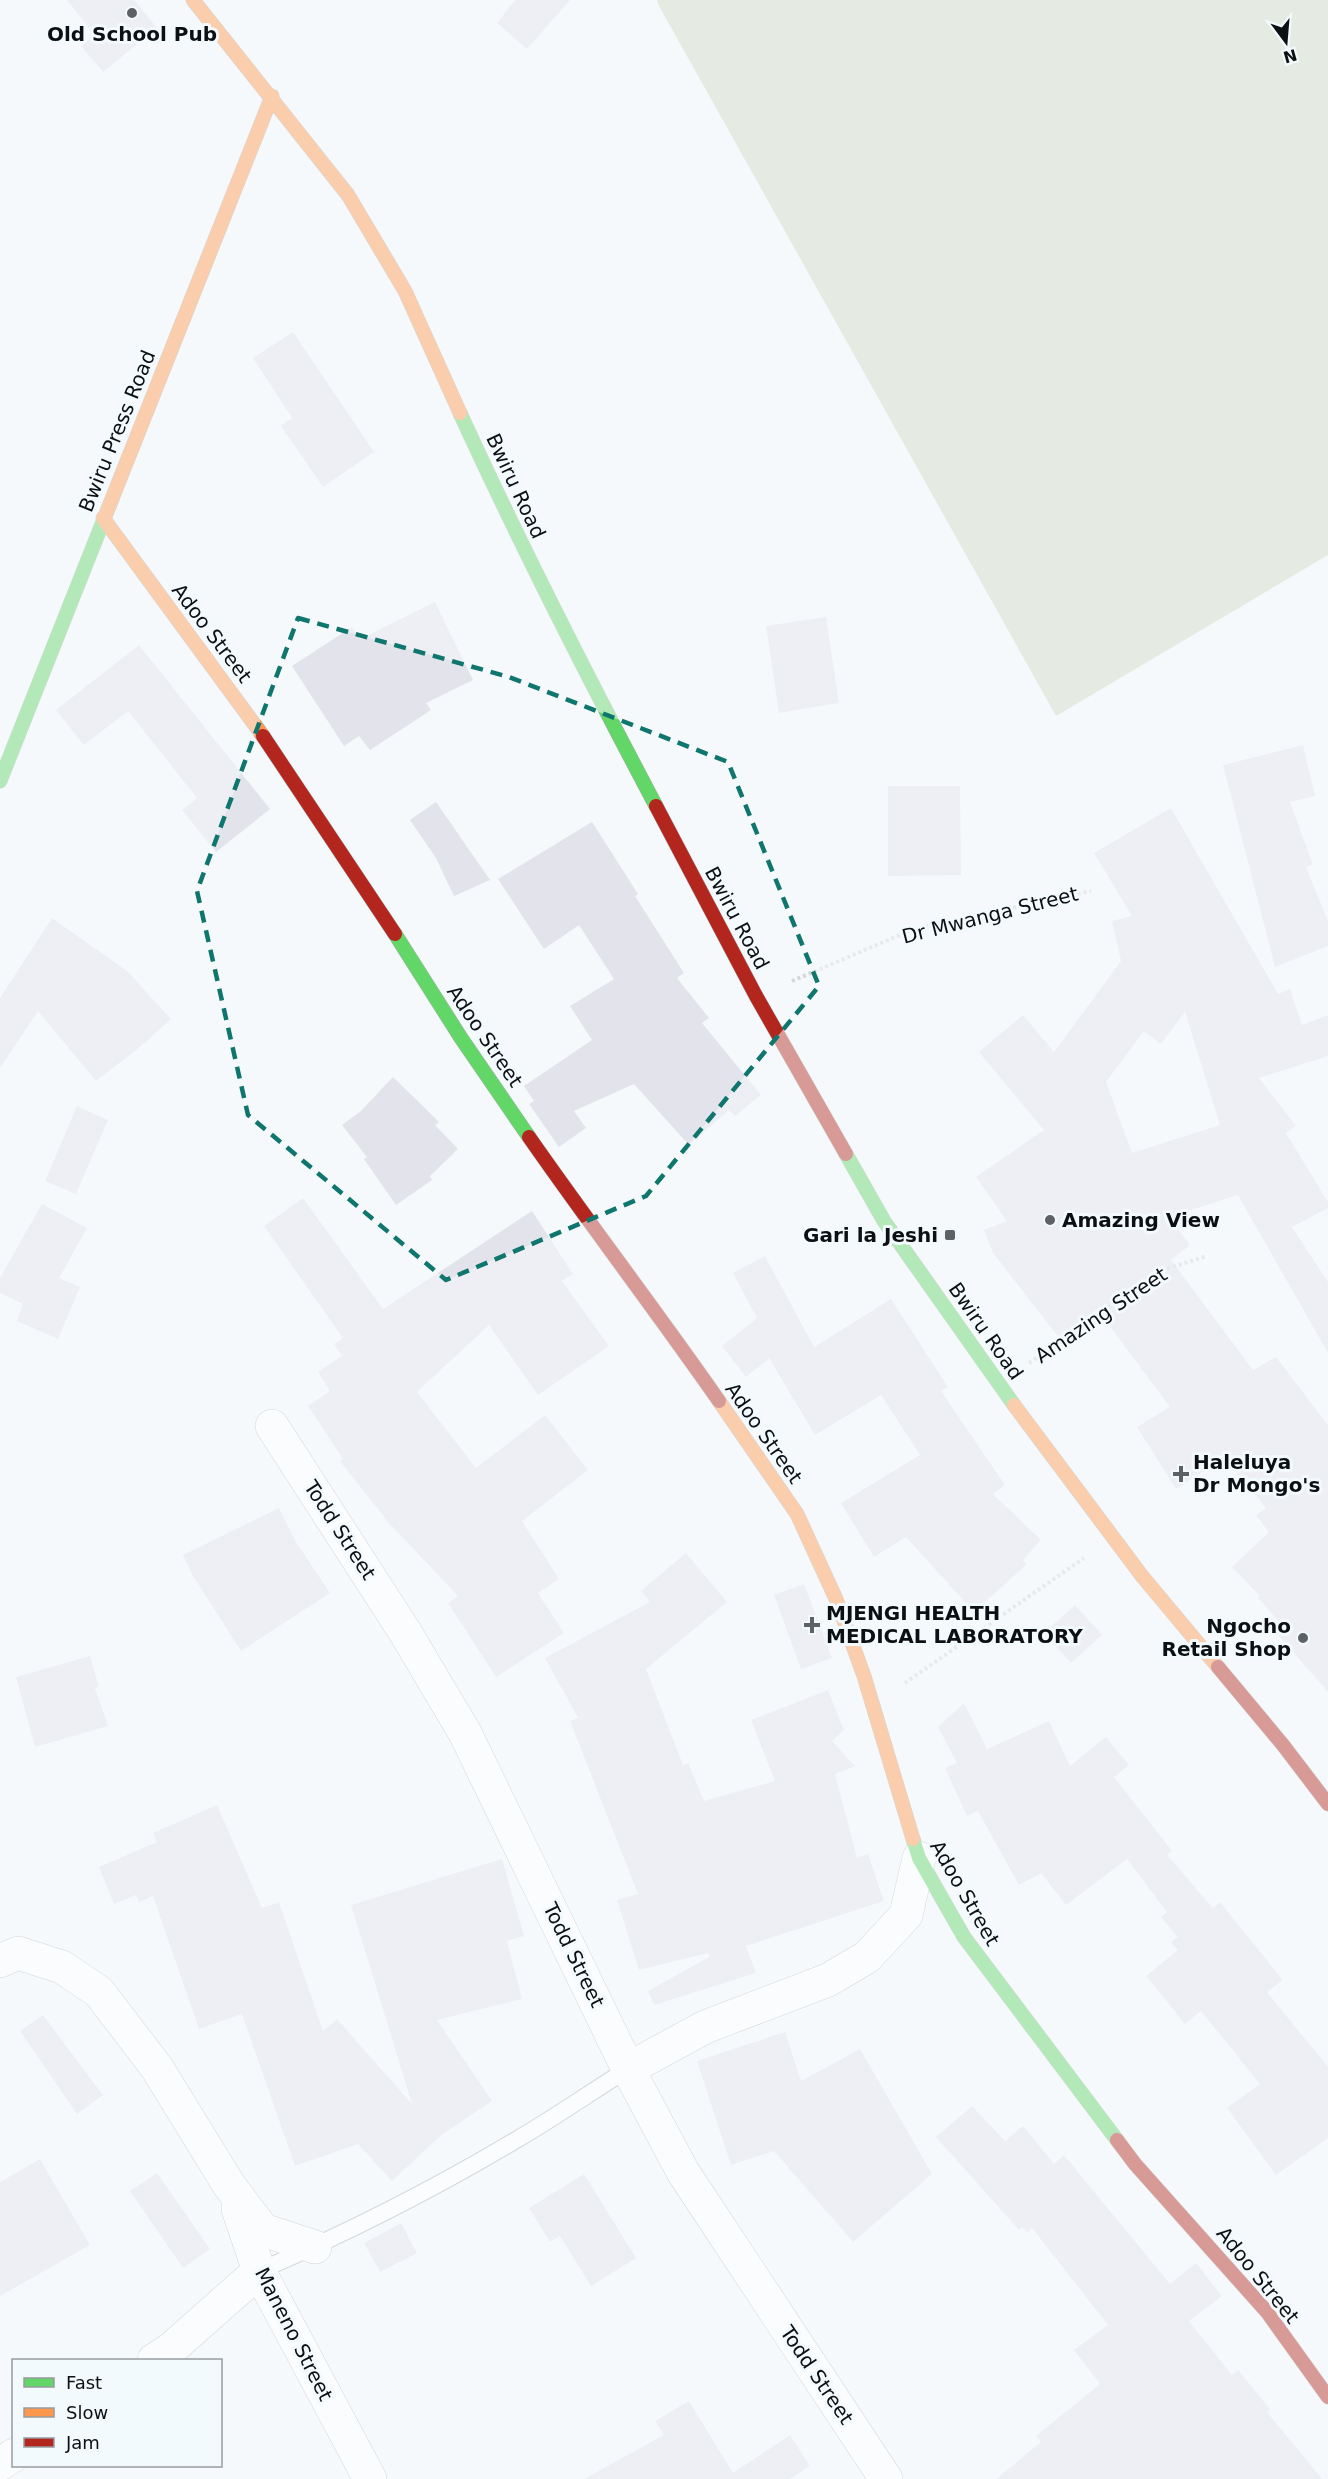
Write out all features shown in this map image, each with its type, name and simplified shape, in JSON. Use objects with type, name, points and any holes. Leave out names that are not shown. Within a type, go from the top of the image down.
[{"type":"street","name":"Bwiru Road","points":[[193,0],[272,96],[348,195],[405,291],[505,511],[574,650],[756,996],[884,1221],[999,1384],[1142,1576],[1283,1745],[1328,1804]]},
{"type":"street","name":"Bwiru Press Road","points":[[0,781],[272,96]]},
{"type":"street","name":"Adoo Street","points":[[103,518],[254,722],[396,935],[467,1047],[596,1233],[654,1308],[796,1514],[836,1599],[864,1676],[919,1858],[964,1937],[1135,2164],[1267,2312],[1328,2397]]},
{"type":"street","name":"Todd Street","points":[[272,1426],[405,1632],[465,1733],[628,2069],[683,2172],[886,2479]]},
{"type":"street","points":[[628,2069],[705,2027],[828,1980],[867,1957],[906,1915],[919,1858]]},
{"type":"street","points":[[0,1961],[18,1953],[62,1967],[99,1992],[157,2068],[229,2185],[263,2230],[315,2247]]},
{"type":"street","name":"Maneno Street","points":[[229,2185],[260,2271],[370,2479]]},
{"type":"street","points":[[157,2359],[260,2271]]},
{"type":"lane","points":[[260,2271],[315,2247],[517,2140],[628,2069]]},
{"type":"path","name":"Dr Mwanga Street","points":[[756,996],[914,929],[1092,891]]},
{"type":"path","name":"Amazing Street","points":[[999,1384],[1159,1271],[1207,1256]]},
{"type":"path","points":[[872,1706],[1114,1538]]},
{"type":"highlighted area","points":[[298,618],[509,677],[728,762],[819,986],[646,1196],[446,1280],[248,1115],[197,891]]},
{"type":"green space","points":[[657,0],[1328,0],[1328,555],[1056,716]]},
{"type":"building","points":[[67,0],[134,0],[157,28],[103,72],[81,46],[95,35]]},
{"type":"building","points":[[515,0],[570,0],[527,49],[497,23]]},
{"type":"building","points":[[293,332],[374,452],[323,487],[281,426],[292,418],[253,358]]},
{"type":"building","points":[[435,602],[473,680],[426,703],[431,710],[370,750],[359,736],[344,746],[292,666],[352,627],[360,639]]},
{"type":"building","points":[[826,617],[839,703],[779,713],[766,626]]},
{"type":"building","points":[[139,645],[270,809],[216,852],[182,810],[197,798],[128,711],[84,745],[56,710]]},
{"type":"building","points":[[1303,745],[1315,796],[1290,802],[1313,865],[1306,867],[1328,921],[1328,946],[1275,967],[1223,765]]},
{"type":"building","points":[[888,786],[960,786],[961,875],[888,876]]},
{"type":"building","points":[[436,802],[490,880],[454,896],[436,858],[410,820]]},
{"type":"building","points":[[1171,808],[1278,994],[1290,989],[1302,1025],[1328,1015],[1328,1056],[1259,1078],[1296,1126],[1286,1133],[1328,1202],[1328,1208],[1292,1227],[1328,1282],[1328,1353],[1238,1195],[1169,1217],[1190,1245],[1171,1260],[1253,1370],[1276,1357],[1328,1425],[1328,1692],[1278,1635],[1285,1629],[1258,1598],[1260,1596],[1232,1567],[1269,1532],[1256,1515],[1266,1508],[1225,1457],[1176,1489],[1137,1427],[1170,1407],[1097,1309],[1059,1338],[993,1253],[984,1230],[1007,1221],[976,1177],[1044,1130],[979,1052],[1023,1015],[1054,1052],[1121,961],[1112,921],[1132,916],[1094,853]],"holes":[[[1185,1012],[1220,1125],[1132,1153],[1106,1082],[1144,1031],[1161,1044]]]},
{"type":"building","points":[[592,822],[638,894],[635,896],[684,973],[677,978],[709,1018],[702,1023],[761,1095],[735,1116],[729,1110],[689,1145],[634,1084],[574,1111],[586,1128],[559,1147],[529,1104],[534,1101],[524,1086],[592,1040],[570,1006],[614,979],[579,925],[544,949],[498,879]]},
{"type":"building","points":[[52,918],[127,971],[171,1019],[140,1047],[96,1081],[38,1011],[0,1068],[0,998]]},
{"type":"building","points":[[393,1077],[439,1122],[435,1125],[458,1149],[430,1176],[432,1180],[396,1205],[364,1159],[367,1157],[342,1125],[361,1111]]},
{"type":"building","points":[[77,1106],[108,1120],[76,1194],[45,1181]]},
{"type":"building","points":[[303,1198],[383,1309],[532,1211],[573,1274],[562,1281],[609,1346],[538,1395],[489,1325],[417,1392],[476,1468],[545,1415],[588,1470],[522,1521],[559,1579],[538,1593],[564,1633],[496,1677],[448,1603],[458,1596],[388,1522],[340,1461],[343,1459],[308,1406],[330,1391],[318,1372],[342,1356],[334,1344],[343,1338],[264,1226]]},
{"type":"building","points":[[42,1204],[87,1228],[59,1278],[80,1287],[58,1339],[17,1321],[23,1304],[0,1293],[0,1278]]},
{"type":"building","points":[[765,1256],[814,1347],[891,1299],[948,1387],[941,1391],[1005,1485],[993,1494],[1041,1540],[1023,1560],[1027,1564],[974,1612],[906,1537],[874,1557],[841,1503],[920,1455],[881,1395],[815,1435],[769,1358],[746,1377],[722,1346],[757,1318],[733,1273]]},
{"type":"building","points":[[279,1508],[296,1542],[330,1593],[241,1651],[193,1576],[183,1555]]},
{"type":"building","points":[[686,1553],[727,1602],[646,1669],[683,1765],[688,1763],[704,1801],[775,1781],[751,1720],[828,1690],[844,1730],[832,1741],[855,1766],[835,1774],[857,1858],[868,1854],[884,1901],[746,1946],[756,1973],[654,2005],[648,1991],[709,1957],[708,1953],[639,1970],[617,1900],[638,1894],[570,1721],[578,1718],[545,1658],[650,1602],[641,1591]]},
{"type":"building","points":[[804,1584],[832,1658],[801,1669],[774,1595]]},
{"type":"building","points":[[1075,1605],[1102,1635],[1071,1663],[1044,1633]]},
{"type":"building","points":[[90,1656],[99,1687],[95,1688],[108,1726],[35,1747],[16,1677]]},
{"type":"building","points":[[964,1703],[987,1749],[1049,1721],[1070,1766],[1106,1737],[1129,1765],[1114,1777],[1172,1851],[1167,1855],[1213,1908],[1220,1902],[1283,1980],[1267,1992],[1328,2067],[1328,2138],[1276,2175],[1227,2108],[1260,2084],[1201,2011],[1185,2024],[1146,1976],[1178,1950],[1171,1942],[1178,1937],[1161,1917],[1167,1912],[1127,1859],[1066,1905],[1041,1873],[1019,1885],[978,1811],[967,1816],[945,1768],[957,1763],[938,1727]]},
{"type":"building","points":[[217,1805],[262,1908],[279,1902],[323,2031],[337,2019],[412,2104],[351,1905],[502,1859],[524,1936],[507,1941],[522,1999],[437,2020],[492,2101],[440,2136],[392,2181],[358,2144],[295,2166],[242,2014],[199,2029],[153,1896],[139,1902],[136,1895],[114,1904],[99,1867],[157,1842],[153,1833]]},
{"type":"building","points":[[43,2015],[103,2095],[77,2114],[20,2031]]},
{"type":"building","points":[[785,2032],[801,2081],[860,2049],[932,2174],[853,2242],[774,2151],[731,2165],[697,2061]]},
{"type":"building","points":[[972,2106],[1005,2141],[1023,2126],[1054,2164],[1064,2155],[1170,2284],[1196,2263],[1222,2296],[1189,2321],[1232,2375],[1238,2370],[1270,2409],[1267,2412],[1322,2479],[996,2479],[1041,2442],[1036,2436],[1100,2384],[1074,2350],[1108,2325],[1032,2228],[1027,2233],[1022,2227],[1019,2230],[936,2137]]},
{"type":"building","points":[[40,2159],[90,2245],[0,2296],[0,2182]]},
{"type":"building","points":[[157,2173],[210,2249],[183,2268],[130,2191]]},
{"type":"building","points":[[584,2174],[636,2258],[591,2286],[560,2236],[550,2242],[529,2208]]},
{"type":"building","points":[[401,2223],[417,2253],[380,2272],[364,2243]]},
{"type":"building","points":[[689,2401],[733,2473],[790,2435],[810,2466],[790,2479],[584,2479],[664,2435],[655,2421]]},
{"type":"traffic: fast","points":[[460,413],[555,611],[656,806]]},
{"type":"traffic: fast","points":[[0,781],[104,519]]},
{"type":"traffic: fast","points":[[395,934],[461,1038],[529,1137]]},
{"type":"traffic: fast","points":[[846,1154],[884,1221],[1014,1405]]},
{"type":"traffic: fast","points":[[913,1839],[919,1858],[964,1937],[1117,2140]]},
{"type":"traffic: slow","points":[[193,0],[348,195],[405,291],[460,413]]},
{"type":"traffic: slow","points":[[104,519],[272,96]]},
{"type":"traffic: slow","points":[[103,518],[263,736]]},
{"type":"traffic: slow","points":[[719,1401],[797,1514],[836,1599],[864,1676],[913,1839]]},
{"type":"traffic: slow","points":[[1014,1405],[1142,1576],[1218,1667]]},
{"type":"traffic: jam","points":[[263,736],[395,934]]},
{"type":"traffic: jam","points":[[656,806],[756,996],[846,1154]]},
{"type":"traffic: jam","points":[[529,1137],[719,1401]]},
{"type":"traffic: jam","points":[[1218,1667],[1283,1745],[1328,1804]]},
{"type":"traffic: jam","points":[[1117,2140],[1135,2164],[1267,2312],[1328,2397]]},
{"type":"place","name":"Old School Pub","points":[[132,13]]},
{"type":"place","name":"Amazing View","points":[[1050,1220]]},
{"type":"place","name":"Gari la Jeshi","points":[[950,1235]]},
{"type":"place","name":"Haleluya Dr Mongo's","points":[[1181,1474]]},
{"type":"place","name":"MJENGI HEALTH MEDICAL LABORATORY","points":[[812,1625]]},
{"type":"place","name":"Ngocho Retail Shop","points":[[1303,1638]]}]
